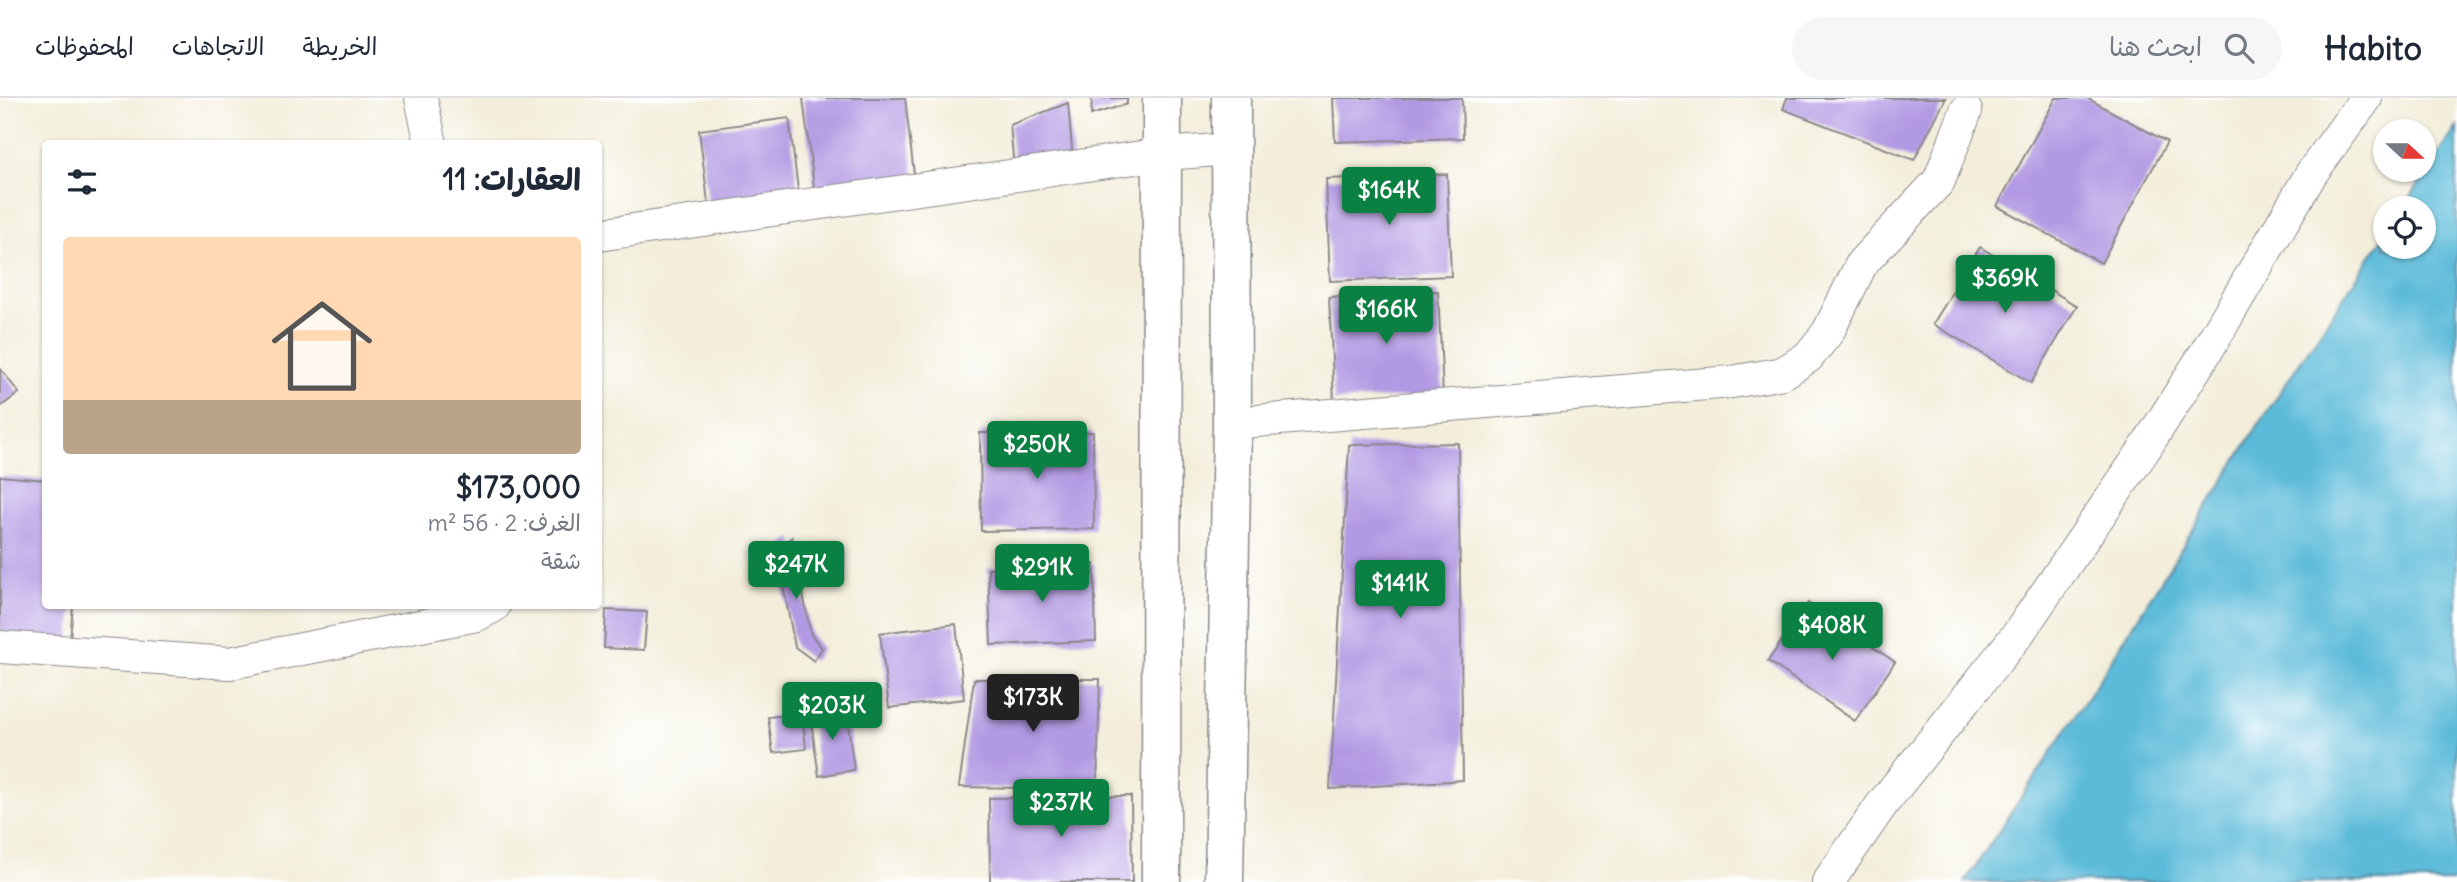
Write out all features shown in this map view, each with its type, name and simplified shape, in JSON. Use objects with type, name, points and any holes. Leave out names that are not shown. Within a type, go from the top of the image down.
[{"type":"main road","points":[[1161,882],[1162,98]]},
{"type":"main road","points":[[1224,882],[1232,423],[1231,98]]},
{"type":"street","points":[[421,98],[430,140]]},
{"type":"street","points":[[1828,882],[1883,803],[2018,634],[2152,437],[2206,352],[2311,174],[2366,98]]},
{"type":"street","points":[[1232,423],[1732,382],[1783,373],[1808,357],[1828,332],[1862,263],[1939,181],[1966,111]]},
{"type":"street","points":[[602,234],[1163,154],[1232,149]]},
{"type":"street","points":[[0,647],[230,663],[477,615],[488,609]]},
{"type":"water","points":[[2457,127],[2457,882],[1965,882],[2095,686],[2264,416],[2373,253],[2373,259],[2436,259],[2436,196],[2411,196],[2420,182],[2436,182],[2436,158]]},
{"type":"building","points":[[803,98],[905,98],[915,183],[815,196]]},
{"type":"building","points":[[1092,98],[1127,98],[1127,104],[1091,115]]},
{"type":"building","points":[[1333,98],[1462,98],[1463,138],[1335,142]]},
{"type":"building","points":[[1787,98],[1946,98],[1914,160],[1783,109]]},
{"type":"building","points":[[2056,98],[2087,98],[2167,142],[2101,263],[1997,206]]},
{"type":"building","points":[[1068,103],[1073,160],[1014,167],[1010,125]]},
{"type":"building","points":[[789,118],[799,198],[709,210],[699,130]]},
{"type":"building","points":[[1447,174],[1451,276],[1330,281],[1326,179]]},
{"type":"building","points":[[1980,247],[2077,306],[2031,383],[1933,324]]},
{"type":"building","points":[[1438,291],[1443,395],[1334,401],[1329,297]]},
{"type":"building","points":[[0,368],[19,393],[0,407]]},
{"type":"building","points":[[1093,432],[1094,529],[981,531],[980,433]]},
{"type":"building","points":[[1458,443],[1463,780],[1330,789],[1349,445]]},
{"type":"building","points":[[0,476],[42,480],[42,609],[73,609],[70,639],[0,634]]},
{"type":"building","points":[[792,537],[811,635],[822,648],[814,661],[795,647],[776,550]]},
{"type":"building","points":[[1094,564],[1096,641],[991,645],[988,568]]},
{"type":"building","points":[[1808,603],[1895,662],[1855,721],[1768,661]]},
{"type":"building","points":[[606,610],[647,612],[644,650],[604,648]]},
{"type":"building","points":[[956,624],[964,699],[889,708],[880,633]]},
{"type":"building","points":[[974,679],[1100,679],[1097,789],[959,787]]},
{"type":"building","points":[[846,709],[854,770],[819,776],[810,715]]},
{"type":"building","points":[[802,713],[806,749],[773,753],[768,717]]},
{"type":"building","points":[[1131,796],[1132,882],[990,882],[989,798]]}]
